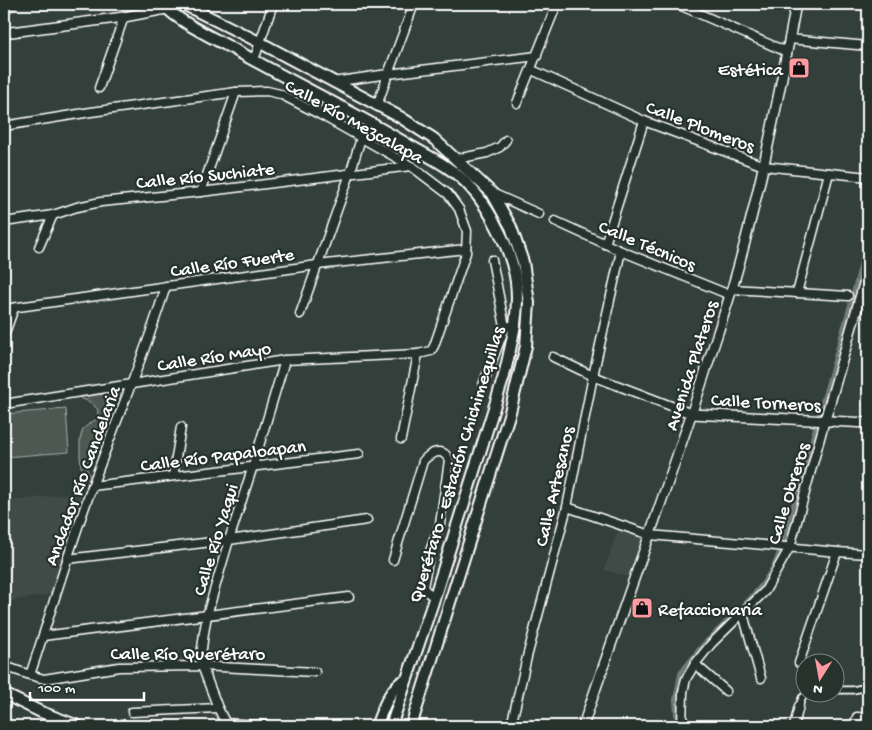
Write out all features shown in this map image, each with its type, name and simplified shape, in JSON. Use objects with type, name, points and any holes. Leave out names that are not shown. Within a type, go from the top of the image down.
[{"type":"main road","name":"Querétaro - Estación Chichimequillas","points":[[184,5],[259,42],[400,117],[434,139],[492,193],[511,227],[523,262],[529,303],[526,346],[510,412],[411,726]]},
{"type":"main road","name":"Querétaro - Estación Chichimequillas","points":[[164,6],[186,22],[391,134],[447,168],[470,187],[491,214],[510,257],[516,282],[516,325],[504,376],[391,726]]},
{"type":"main road","points":[[376,726],[395,687],[401,682],[406,680],[411,683],[415,690],[418,704]]},
{"type":"main road","points":[[4,694],[41,712],[78,726]]},
{"type":"street","points":[[184,5],[202,4]]},
{"type":"street","points":[[254,60],[273,4]]},
{"type":"street","points":[[377,106],[414,4]]},
{"type":"street","points":[[518,103],[557,4]]},
{"type":"street","points":[[676,4],[787,52]]},
{"type":"street","name":"Avenida Plateros","points":[[583,726],[692,414],[731,292],[764,166],[796,4]]},
{"type":"street","points":[[4,33],[124,17],[164,6]]},
{"type":"street","points":[[99,88],[124,17]]},
{"type":"street","points":[[790,39],[868,46]]},
{"type":"street","name":"Calle Río Mezcalapa","points":[[333,82],[537,56]]},
{"type":"street","name":"Calle Plomeros","points":[[532,70],[644,121],[764,166],[868,177]]},
{"type":"street","name":"Calle Río Mezcalapa","points":[[4,126],[94,111],[236,92],[267,91],[280,94],[321,115],[411,166],[448,194],[459,209],[467,231],[466,253],[431,351]]},
{"type":"street","points":[[201,192],[236,92]]},
{"type":"street","points":[[321,115],[330,101]]},
{"type":"street","points":[[605,244],[644,121]]},
{"type":"street","points":[[300,314],[361,138]]},
{"type":"street","points":[[456,159],[487,153],[500,147],[506,140]]},
{"type":"street","name":"Calle Río Suchiate","points":[[4,222],[53,215],[101,202],[201,192],[411,166]]},
{"type":"street","points":[[797,293],[829,173]]},
{"type":"street","points":[[492,193],[539,214]]},
{"type":"street","points":[[39,246],[53,215]]},
{"type":"street","name":"Calle Técnicos","points":[[555,221],[621,251],[731,292],[848,296]]},
{"type":"street","name":"Calle Río Fuerte","points":[[4,309],[317,265],[466,249]]},
{"type":"street","name":"Calle Artesanos","points":[[511,726],[527,657],[567,507],[593,376],[621,251]]},
{"type":"street","points":[[483,385],[505,327],[492,260]]},
{"type":"street","name":"Calle Obreros","points":[[682,726],[682,705],[686,679],[711,644],[765,591],[788,547],[825,420],[864,298],[868,270]]},
{"type":"street","name":"Andador Río Candelaria","points":[[30,676],[92,486],[132,384],[166,286]]},
{"type":"street","points":[[4,336],[14,308]]},
{"type":"street","points":[[505,327],[516,325]]},
{"type":"street","name":"Calle Río Mayo","points":[[4,404],[285,360],[418,354],[431,351]]},
{"type":"street","points":[[401,439],[418,354]]},
{"type":"street","name":"Calle Torneros","points":[[553,357],[593,376],[692,414],[868,423]]},
{"type":"street","name":"Calle Río Yaqui","points":[[226,724],[202,666],[204,633],[207,615],[229,540],[254,466],[285,360]]},
{"type":"street","points":[[173,476],[181,427]]},
{"type":"street","points":[[393,560],[423,461],[428,455],[442,452],[447,455],[449,460],[440,524],[430,552],[423,586],[434,597]]},
{"type":"street","name":"Calle Río Papaloapan","points":[[92,486],[359,454]]},
{"type":"street","points":[[567,507],[650,535],[868,554]]},
{"type":"street","points":[[67,559],[229,540],[368,520]]},
{"type":"street","points":[[803,652],[837,552]]},
{"type":"street","points":[[43,636],[349,597]]},
{"type":"street","points":[[743,614],[761,678]]},
{"type":"street","points":[[695,664],[726,691]]},
{"type":"street","name":"Calle Río Querétaro","points":[[4,666],[44,679],[119,667],[202,666],[315,672]]},
{"type":"street","points":[[844,690],[868,687]]},
{"type":"street","points":[[794,726],[800,702]]},
{"type":"street","points":[[132,712],[218,708]]},
{"type":"street","points":[[854,726],[857,717],[868,718]]},
{"type":"street","points":[[226,724],[277,726]]},
{"type":"shaded area","points":[[120,392],[121,399],[113,396],[86,467],[92,481],[90,485],[86,473],[81,467],[80,439],[83,429],[97,419],[98,410],[92,403],[78,397]]},
{"type":"shaded area","points":[[66,409],[69,452],[4,457],[4,414]]},
{"type":"shaded area","points":[[83,492],[65,559],[52,594],[4,602],[4,502]]},
{"type":"shaded area","points":[[619,528],[646,539],[631,578],[604,570]]},
{"type":"waterway","points":[[4,14],[16,4]]},
{"type":"waterway","points":[[821,413],[868,244]]},
{"type":"waterway","points":[[785,540],[817,428]]},
{"type":"waterway","points":[[746,605],[766,581],[781,553]]},
{"type":"waterway","points":[[679,726],[677,700],[682,674],[704,646],[738,613]]},
{"type":"place","name":"Estética","points":[[799,68]]},
{"type":"place","name":"Refaccionaria","points":[[642,608]]}]
